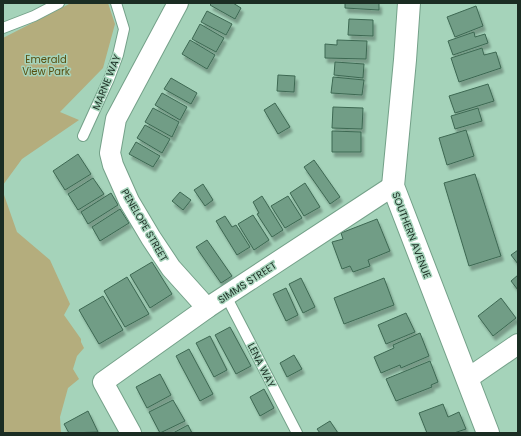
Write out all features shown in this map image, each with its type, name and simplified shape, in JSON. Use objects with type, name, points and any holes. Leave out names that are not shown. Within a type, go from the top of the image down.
[{"type":"street","name":"PENELOPE STREET","points":[[178,3],[116,119],[110,153],[113,165],[129,201],[151,238],[171,268],[207,308]]},
{"type":"street","name":"SOUTHERN AVENUE","points":[[409,3],[406,60],[393,186],[488,433]]},
{"type":"street","name":"SIMMS STREET","points":[[130,433],[103,382],[207,308],[393,186]]},
{"type":"street","points":[[467,379],[518,344]]},
{"type":"lane","points":[[3,28],[34,16],[58,3]]},
{"type":"lane","name":"MARNE WAY","points":[[83,136],[109,79],[118,55],[124,29],[116,3]]},
{"type":"lane","name":"LENA WAY","points":[[226,296],[297,433]]},
{"type":"green space","name":"Emerald View Park","points":[[71,3],[108,3],[115,24],[103,68],[60,112],[79,120],[22,159],[3,185],[3,38]]},
{"type":"green space","points":[[3,192],[17,232],[50,260],[70,304],[64,315],[81,339],[84,348],[77,356],[73,369],[79,379],[68,388],[60,417],[61,433],[3,433]]},
{"type":"building","points":[[212,3],[233,3],[241,8],[235,19],[210,5]]},
{"type":"building","points":[[345,3],[379,3],[379,10],[345,8]]},
{"type":"building","points":[[476,6],[483,26],[455,37],[447,17]]},
{"type":"building","points":[[207,11],[232,24],[226,35],[201,22]]},
{"type":"building","points":[[349,19],[373,20],[373,36],[348,35]]},
{"type":"building","points":[[200,24],[224,38],[216,52],[192,39]]},
{"type":"building","points":[[474,32],[475,37],[485,34],[488,43],[453,55],[448,41]]},
{"type":"building","points":[[190,40],[215,55],[207,69],[182,54]]},
{"type":"building","points":[[337,40],[367,41],[366,59],[325,58],[325,44],[337,45]]},
{"type":"building","points":[[482,48],[484,55],[496,52],[501,68],[459,82],[451,58]]},
{"type":"building","points":[[335,62],[364,64],[363,78],[334,75]]},
{"type":"building","points":[[278,75],[295,76],[294,92],[277,91]]},
{"type":"building","points":[[333,77],[364,80],[362,95],[331,93]]},
{"type":"building","points":[[171,78],[197,93],[191,104],[164,89]]},
{"type":"building","points":[[488,84],[494,101],[455,113],[449,96]]},
{"type":"building","points":[[162,93],[187,107],[180,120],[155,105]]},
{"type":"building","points":[[275,103],[290,127],[278,134],[264,110]]},
{"type":"building","points":[[333,107],[363,108],[362,129],[332,128]]},
{"type":"building","points":[[153,108],[179,122],[172,137],[145,122]]},
{"type":"building","points":[[478,108],[482,121],[455,129],[451,116]]},
{"type":"building","points":[[145,125],[170,139],[162,153],[137,138]]},
{"type":"building","points":[[466,130],[474,156],[447,165],[439,138]]},
{"type":"building","points":[[332,131],[361,132],[361,152],[332,152]]},
{"type":"building","points":[[136,142],[160,156],[153,167],[129,154]]},
{"type":"building","points":[[78,154],[91,174],[65,190],[53,171]]},
{"type":"building","points":[[314,160],[340,197],[330,204],[304,167]]},
{"type":"building","points":[[475,174],[501,256],[469,266],[444,183]]},
{"type":"building","points":[[93,178],[104,194],[78,210],[68,194]]},
{"type":"building","points":[[305,183],[320,207],[304,216],[290,193]]},
{"type":"building","points":[[203,184],[213,200],[205,206],[194,190]]},
{"type":"building","points":[[180,192],[191,200],[183,210],[172,201]]},
{"type":"building","points":[[111,193],[118,205],[88,224],[81,212]]},
{"type":"building","points":[[262,196],[283,230],[272,237],[257,214],[259,213],[253,202]]},
{"type":"building","points":[[288,196],[302,218],[285,228],[271,206]]},
{"type":"building","points":[[120,209],[129,223],[100,241],[92,227]]},
{"type":"building","points":[[253,215],[269,240],[254,250],[238,224]]},
{"type":"building","points":[[225,216],[232,227],[236,225],[250,247],[237,255],[216,221]]},
{"type":"building","points":[[377,219],[390,251],[368,260],[370,266],[353,272],[350,266],[342,269],[332,242],[343,239],[341,233]]},
{"type":"building","points":[[207,240],[232,276],[221,283],[196,247]]},
{"type":"building","points":[[518,250],[518,264],[511,255]]},
{"type":"building","points":[[152,262],[172,294],[150,308],[130,275]]},
{"type":"building","points":[[518,275],[518,290],[511,281]]},
{"type":"building","points":[[127,277],[149,314],[125,327],[104,291]]},
{"type":"building","points":[[301,278],[315,307],[303,313],[289,284]]},
{"type":"building","points":[[384,278],[394,305],[344,324],[334,298]]},
{"type":"building","points":[[286,288],[298,315],[286,321],[273,294]]},
{"type":"building","points":[[103,296],[123,330],[99,344],[79,310]]},
{"type":"building","points":[[501,298],[516,318],[493,336],[478,316]]},
{"type":"building","points":[[406,313],[415,332],[386,344],[378,325]]},
{"type":"building","points":[[230,327],[251,366],[236,374],[215,335]]},
{"type":"building","points":[[420,333],[429,356],[401,368],[400,365],[381,373],[374,357],[394,348],[393,345]]},
{"type":"building","points":[[210,336],[227,370],[214,377],[196,343]]},
{"type":"building","points":[[189,349],[213,394],[200,401],[176,356]]},
{"type":"building","points":[[294,355],[302,369],[287,377],[280,363]]},
{"type":"building","points":[[430,361],[438,382],[431,385],[432,387],[396,401],[386,379]]},
{"type":"building","points":[[160,374],[171,395],[147,408],[136,387]]},
{"type":"building","points":[[264,389],[274,408],[260,416],[250,397]]},
{"type":"building","points":[[173,400],[185,421],[160,433],[149,412]]},
{"type":"building","points":[[443,404],[448,417],[459,412],[466,429],[454,433],[427,433],[419,413]]},
{"type":"building","points":[[88,411],[98,432],[69,433],[64,424]]},
{"type":"building","points":[[330,421],[338,433],[320,433],[317,429]]},
{"type":"building","points":[[188,425],[192,433],[173,433]]}]
